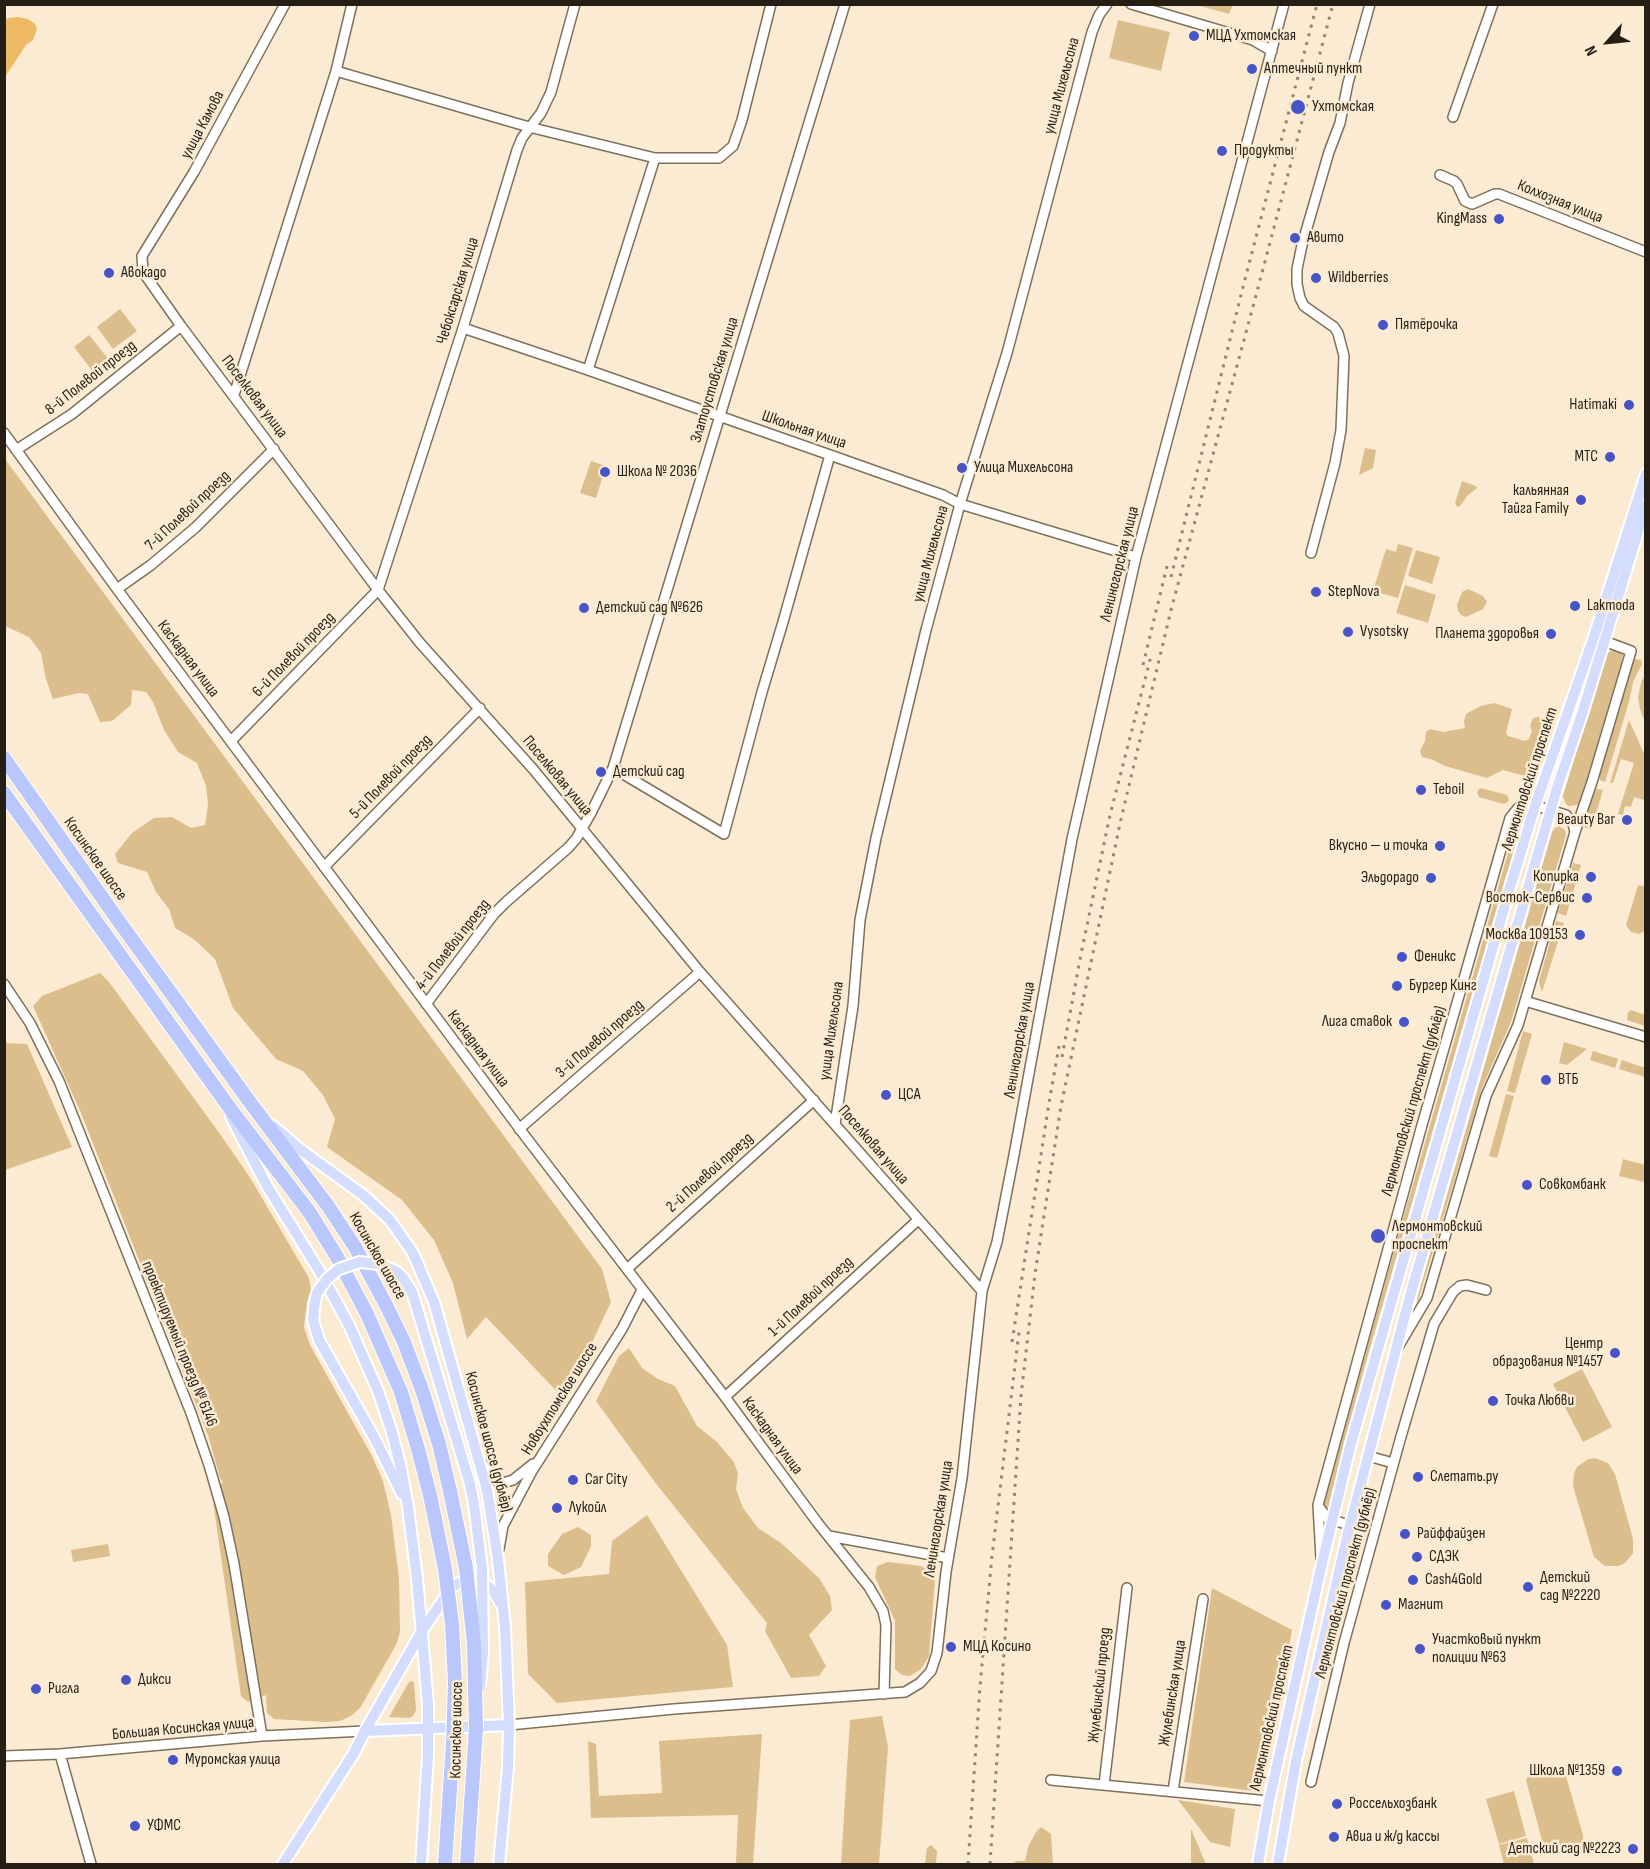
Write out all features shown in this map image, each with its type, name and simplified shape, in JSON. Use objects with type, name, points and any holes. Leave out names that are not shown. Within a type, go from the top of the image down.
[{"type":"highway","name":"Косинское шоссе","points":[[4,758],[118,920],[328,1206],[355,1247],[404,1342],[439,1444],[469,1590],[474,1644],[476,1729],[467,1864]]},
{"type":"highway","name":"Косинское шоссе","points":[[4,793],[204,1073],[310,1214],[351,1281],[385,1352],[401,1392],[430,1495],[445,1569],[452,1624],[455,1682],[445,1864]]},
{"type":"main road","name":"Лермонтовский проспект","points":[[1258,1864],[1269,1801],[1331,1520],[1351,1443],[1420,1197],[1535,806],[1594,637],[1646,474]]},
{"type":"main road","name":"Лермонтовский проспект","points":[[1278,1864],[1296,1761],[1350,1525],[1410,1296],[1551,810],[1646,505]]},
{"type":"main road","points":[[204,1073],[349,1325],[391,1429],[408,1509],[422,1631],[428,1756],[421,1864]]},
{"type":"main road","name":"Косинское шоссе (дублёр)","points":[[252,1105],[277,1130],[370,1201],[390,1220],[413,1253],[429,1288],[477,1452],[489,1500],[498,1560],[504,1610],[510,1725],[499,1864]]},
{"type":"main road","points":[[408,1509],[374,1437],[318,1340],[313,1320],[317,1293],[327,1279],[339,1269],[360,1262],[379,1264],[397,1272],[412,1292],[470,1484],[482,1569],[483,1652],[476,1729]]},
{"type":"main road","points":[[283,1864],[354,1753],[422,1631],[452,1587],[468,1578],[482,1580],[494,1592],[504,1610]]},
{"type":"main road","points":[[365,1731],[510,1725]]},
{"type":"street","name":"улица Камова","points":[[142,256],[194,172],[285,4]]},
{"type":"street","points":[[234,395],[336,71],[352,4]]},
{"type":"street","name":"Чебоксарская улица","points":[[378,590],[463,328],[517,150],[551,92],[574,4]]},
{"type":"street","points":[[336,71],[529,127],[655,158],[719,158],[733,146],[742,120],[771,4]]},
{"type":"street","name":"Златоустовская улица","points":[[582,829],[613,768],[845,4]]},
{"type":"street","name":"улица Михельсона","points":[[835,1124],[853,1006],[860,920],[876,838],[926,632],[960,504],[1007,353],[1092,32],[1099,15],[1107,4]]},
{"type":"street","points":[[1131,4],[1253,40],[1272,51]]},
{"type":"street","name":"Лениногорская улица","points":[[510,1725],[674,1709],[905,1692],[920,1683],[931,1671],[937,1653],[948,1558],[962,1479],[982,1291],[997,1242],[1072,839],[1136,557],[1284,4]]},
{"type":"street","points":[[1311,553],[1335,463],[1341,430],[1344,356],[1342,342],[1334,327],[1304,306],[1297,284],[1298,269],[1302,245],[1329,152],[1340,123],[1348,83],[1370,4]]},
{"type":"street","points":[[1453,117],[1493,4]]},
{"type":"street","points":[[1253,40],[1275,36]]},
{"type":"street","points":[[588,370],[655,158]]},
{"type":"street","name":"Колхозная улица","points":[[1440,175],[1454,181],[1464,201],[1472,204],[1499,194],[1646,252]]},
{"type":"street","name":"Поселковая улица","points":[[142,256],[143,272],[181,326],[378,590],[431,657],[480,708],[700,972],[982,1291]]},
{"type":"street","name":"8-й Полевой проезд","points":[[16,450],[72,414],[181,326]]},
{"type":"street","name":"Школьная улица","points":[[463,328],[943,495],[960,504],[1136,557]]},
{"type":"street","name":"Каскадная улица","points":[[4,434],[519,1129],[869,1587],[883,1611],[886,1631],[884,1694]]},
{"type":"street","name":"7-й Полевой проезд","points":[[117,589],[151,565],[189,533],[274,449]]},
{"type":"street","points":[[613,768],[724,834],[830,455]]},
{"type":"street","name":"6-й Полевой проезд","points":[[231,741],[378,590]]},
{"type":"street","points":[[1397,1349],[1427,1298],[1486,1096],[1518,1025],[1631,651],[1604,641]]},
{"type":"street","name":"5-й Полевой проезд","points":[[324,867],[480,708]]},
{"type":"street","name":"Лермонтовский проспект (дублёр)","points":[[1322,1563],[1318,1505],[1420,1134],[1510,818],[1518,808],[1524,805],[1535,806]]},
{"type":"street","points":[[1535,806],[1568,817],[1575,832]]},
{"type":"street","name":"4-й Полевой проезд","points":[[426,1004],[494,914],[568,848],[582,829]]},
{"type":"street","name":"3-й Полевой проезд","points":[[519,1129],[700,972]]},
{"type":"street","name":"проектируемый проезд № 6146","points":[[4,984],[30,1023],[58,1081],[191,1413],[209,1465],[234,1564],[262,1736]]},
{"type":"street","points":[[1525,1000],[1646,1037]]},
{"type":"street","name":"2-й Полевой проезд","points":[[627,1269],[814,1100]]},
{"type":"street","name":"1-й Полевой проезд","points":[[725,1397],[918,1220]]},
{"type":"street","name":"Лермонтовский проспект (дублёр)","points":[[1311,1782],[1344,1643],[1437,1318],[1453,1292],[1460,1286],[1467,1285],[1486,1290]]},
{"type":"street","name":"Новоухтомское шоссе","points":[[498,1560],[502,1526],[539,1459],[622,1329],[642,1290]]},
{"type":"street","points":[[477,1452],[488,1475],[503,1483],[519,1476],[539,1459]]},
{"type":"street","points":[[1368,1456],[1394,1463]]},
{"type":"street","points":[[1318,1505],[1325,1516],[1331,1520],[1350,1525]]},
{"type":"street","points":[[829,1536],[948,1558]]},
{"type":"street","name":"Жулебинский проезд","points":[[1104,1785],[1127,1588]]},
{"type":"street","name":"Жулебинская улица","points":[[1173,1791],[1203,1599]]},
{"type":"street","name":"Большая Косинская улица","points":[[4,1756],[60,1754],[262,1736],[365,1731]]},
{"type":"street","points":[[60,1754],[91,1864]]},
{"type":"street","points":[[1051,1780],[1269,1801]]},
{"type":"shaded area","points":[[1197,5],[1233,5],[1229,14]]},
{"type":"shaded area","points":[[18,17],[28,19],[35,24],[37,29],[33,40],[26,45],[5,77],[5,20]]},
{"type":"shaded area","points":[[1118,20],[1170,32],[1161,71],[1109,58]]},
{"type":"shaded area","points":[[120,309],[137,331],[113,349],[97,327]]},
{"type":"shaded area","points":[[89,335],[110,361],[94,373],[74,347]]},
{"type":"shaded area","points":[[1365,448],[1376,450],[1373,468],[1359,475]]},
{"type":"shaded area","points":[[5,459],[602,1269],[611,1302],[565,1400],[486,1317],[467,1339],[453,1283],[434,1240],[402,1200],[327,1147],[335,1119],[323,1095],[303,1071],[276,1059],[233,1008],[215,959],[195,940],[175,928],[169,909],[156,892],[147,872],[118,863],[115,854],[132,833],[154,818],[172,817],[191,828],[205,825],[208,805],[206,786],[197,763],[178,752],[164,730],[153,702],[146,692],[132,690],[131,705],[112,721],[100,722],[88,694],[79,693],[53,699],[41,653],[29,637],[5,626]]},
{"type":"shaded area","points":[[591,461],[606,466],[596,498],[580,493]]},
{"type":"shaded area","points":[[1462,481],[1477,488],[1457,507],[1455,503]]},
{"type":"shaded area","points":[[1398,544],[1413,548],[1398,598],[1373,591],[1386,549],[1396,552]]},
{"type":"shaded area","points":[[1416,550],[1440,557],[1432,584],[1408,576]]},
{"type":"shaded area","points":[[1405,585],[1436,595],[1428,623],[1396,613]]},
{"type":"shaded area","points":[[1468,589],[1483,596],[1487,602],[1483,609],[1466,617],[1458,611],[1457,605],[1462,592]]},
{"type":"shaded area","points":[[1614,649],[1623,653],[1622,661],[1580,802],[1569,806],[1563,796],[1606,655]]},
{"type":"shaded area","points":[[1635,659],[1641,660],[1642,664],[1633,682],[1605,782],[1600,780],[1599,775]]},
{"type":"shaded area","points":[[1645,674],[1645,722],[1638,697]]},
{"type":"shaded area","points":[[1494,703],[1512,709],[1506,733],[1508,736],[1525,741],[1529,739],[1532,731],[1530,726],[1533,718],[1538,717],[1549,722],[1530,775],[1525,776],[1503,770],[1487,778],[1422,757],[1420,751],[1426,732],[1430,729],[1443,732],[1465,728],[1466,714],[1481,706]]},
{"type":"shaded area","points":[[1629,720],[1645,756],[1645,796],[1644,800],[1634,797],[1631,807],[1625,806],[1623,815],[1618,814],[1634,763],[1621,759],[1613,783],[1610,783]]},
{"type":"shaded area","points":[[1481,788],[1507,795],[1508,802],[1504,804],[1479,797],[1477,793]]},
{"type":"shaded area","points":[[1603,790],[1591,830],[1584,827],[1594,791]]},
{"type":"shaded area","points":[[1522,815],[1364,1369],[1329,1507],[1326,1510],[1323,1507],[1396,1244],[1518,818]]},
{"type":"shaded area","points":[[1559,826],[1565,830],[1566,835],[1511,1022],[1482,1088],[1418,1301],[1552,832]]},
{"type":"shaded area","points":[[1573,863],[1581,865],[1566,916],[1558,913]]},
{"type":"shaded area","points":[[1638,885],[1646,887],[1645,931],[1639,934],[1631,932],[1626,925]]},
{"type":"shaded area","points":[[1556,921],[1564,923],[1542,992],[1539,982]]},
{"type":"shaded area","points":[[100,973],[109,982],[249,1176],[309,1278],[311,1291],[307,1302],[304,1327],[310,1345],[372,1456],[383,1481],[391,1515],[399,1578],[400,1632],[396,1645],[360,1708],[351,1716],[340,1721],[274,1719],[267,1713],[266,1695],[248,1702],[241,1696],[212,1494],[223,1482],[208,1435],[81,1113],[33,1006],[42,996]]},
{"type":"shaded area","points":[[1631,1010],[1645,1015],[1645,1026],[1627,1020],[1628,1012]]},
{"type":"shaded area","points":[[1523,1031],[1532,1034],[1515,1093],[1507,1091]]},
{"type":"shaded area","points":[[1564,1042],[1587,1049],[1567,1065],[1559,1063]]},
{"type":"shaded area","points":[[5,1043],[27,1044],[72,1147],[5,1170]]},
{"type":"shaded area","points":[[1593,1051],[1618,1059],[1615,1068],[1590,1060]]},
{"type":"shaded area","points":[[1622,1060],[1645,1068],[1645,1077],[1619,1069]]},
{"type":"shaded area","points":[[1506,1094],[1514,1096],[1497,1158],[1489,1156]]},
{"type":"shaded area","points":[[1623,1159],[1645,1165],[1644,1182],[1619,1176]]},
{"type":"shaded area","points":[[629,1348],[642,1368],[658,1379],[675,1386],[697,1426],[717,1442],[734,1462],[738,1474],[736,1489],[743,1508],[758,1528],[781,1543],[819,1578],[830,1596],[832,1610],[809,1635],[826,1666],[819,1676],[791,1678],[765,1631],[767,1623],[654,1481],[596,1401],[619,1356]]},
{"type":"shaded area","points":[[1582,1369],[1612,1427],[1583,1442],[1553,1384]]},
{"type":"shaded area","points":[[1595,1458],[1608,1463],[1615,1474],[1633,1539],[1633,1553],[1625,1563],[1618,1566],[1605,1566],[1594,1557],[1573,1486],[1577,1467],[1588,1459]]},
{"type":"shaded area","points":[[647,1515],[727,1645],[733,1687],[557,1703],[528,1674],[525,1582],[609,1574],[612,1541]]},
{"type":"shaded area","points":[[578,1527],[591,1535],[591,1546],[581,1567],[564,1575],[548,1566],[548,1554],[562,1534]]},
{"type":"shaded area","points":[[108,1544],[110,1556],[73,1562],[71,1550]]},
{"type":"shaded area","points":[[888,1562],[921,1566],[931,1572],[935,1580],[929,1656],[921,1669],[910,1676],[902,1675],[895,1669],[895,1621],[875,1577],[877,1566]]},
{"type":"shaded area","points":[[1212,1588],[1292,1630],[1261,1792],[1184,1782]]},
{"type":"shaded area","points":[[412,1681],[416,1710],[413,1716],[409,1718],[389,1717],[409,1682]]},
{"type":"shaded area","points":[[882,1716],[888,1747],[879,1864],[841,1864],[850,1720]]},
{"type":"shaded area","points":[[762,1734],[753,1864],[736,1864],[738,1815],[591,1818],[588,1741],[596,1744],[599,1796],[662,1793],[659,1741]]},
{"type":"shaded area","points":[[1556,1766],[1563,1769],[1565,1773],[1583,1840],[1574,1850],[1553,1855],[1544,1848],[1526,1780],[1530,1773]]},
{"type":"shaded area","points":[[1514,1791],[1526,1836],[1499,1844],[1486,1799]]},
{"type":"shaded area","points":[[1178,1800],[1235,1809],[1230,1847],[1210,1842]]},
{"type":"shaded area","points":[[1041,1827],[1051,1834],[1053,1864],[1012,1864],[1016,1861],[1025,1861],[1028,1847]]},
{"type":"shaded area","points":[[1191,1829],[1206,1864],[1191,1864]]},
{"type":"shaded area","points":[[1527,1838],[1534,1864],[1504,1864],[1499,1845]]},
{"type":"shaded area","points":[[931,1845],[937,1851],[936,1864],[925,1864],[927,1848]]},
{"type":"railway","points":[[1171,577],[1243,287],[1317,4]]},
{"type":"railway","points":[[990,1864],[1021,1396],[1035,1274],[1061,1106],[1121,819],[1171,610],[1333,4]]},
{"type":"railway","points":[[1143,665],[1167,566]]},
{"type":"railway","points":[[1062,1057],[1110,815],[1151,656]]},
{"type":"railway","points":[[1012,1342],[1059,1046]]},
{"type":"railway","points":[[968,1864],[980,1686],[992,1556],[1019,1332]]},
{"type":"place","name":"МЦД Ухтомская","points":[[1194,36]]},
{"type":"place","name":"Аптечный пункт","points":[[1252,69]]},
{"type":"place","name":"Ухтомская","points":[[1298,107]]},
{"type":"place","name":"Продукты","points":[[1222,151]]},
{"type":"place","name":"KingMass","points":[[1499,219]]},
{"type":"place","name":"Авито","points":[[1295,238]]},
{"type":"place","name":"Авокадо","points":[[109,273]]},
{"type":"place","name":"Wildberries","points":[[1316,278]]},
{"type":"place","name":"Пятёрочка","points":[[1383,325]]},
{"type":"place","name":"Hatimaki","points":[[1629,405]]},
{"type":"place","name":"МТС","points":[[1610,457]]},
{"type":"place","name":"Улица Михельсона","points":[[962,468]]},
{"type":"place","name":"Школа № 2036","points":[[605,472]]},
{"type":"place","name":"кальянная Тайга Family","points":[[1581,500]]},
{"type":"place","name":"StepNova","points":[[1316,592]]},
{"type":"place","name":"Lakmoda","points":[[1575,606]]},
{"type":"place","name":"Детский сад №626","points":[[584,608]]},
{"type":"place","name":"Vysotsky","points":[[1348,632]]},
{"type":"place","name":"Планета здоровья","points":[[1551,634]]},
{"type":"place","name":"Детский сад","points":[[601,772]]},
{"type":"place","name":"Teboil","points":[[1421,790]]},
{"type":"place","name":"Beauty Bar","points":[[1627,820]]},
{"type":"place","name":"Вкусно — и точка","points":[[1440,846]]},
{"type":"place","name":"Копирка","points":[[1591,877]]},
{"type":"place","name":"Эльдорадо","points":[[1431,878]]},
{"type":"place","name":"Восток-Сервис","points":[[1587,898]]},
{"type":"place","name":"Москва 109153","points":[[1580,935]]},
{"type":"place","name":"Феникс","points":[[1402,957]]},
{"type":"place","name":"Бургер Кинг","points":[[1397,986]]},
{"type":"place","name":"Лига ставок","points":[[1404,1022]]},
{"type":"place","name":"ВТБ","points":[[1546,1080]]},
{"type":"place","name":"ЦСА","points":[[886,1095]]},
{"type":"place","name":"Совкомбанк","points":[[1527,1185]]},
{"type":"place","name":"Лермонтовский проспект","points":[[1378,1236]]},
{"type":"place","name":"Центр образования №1457","points":[[1615,1353]]},
{"type":"place","name":"Точка Любви","points":[[1493,1401]]},
{"type":"place","name":"Слетать.ру","points":[[1418,1477]]},
{"type":"place","name":"Car City","points":[[573,1480]]},
{"type":"place","name":"Лукойл","points":[[557,1508]]},
{"type":"place","name":"Райффайзен","points":[[1405,1534]]},
{"type":"place","name":"СДЭК","points":[[1417,1557]]},
{"type":"place","name":"Cash4Gold","points":[[1413,1580]]},
{"type":"place","name":"Детский сад №2220","points":[[1528,1587]]},
{"type":"place","name":"Магнит","points":[[1386,1605]]},
{"type":"place","name":"МЦД Косино","points":[[951,1647]]},
{"type":"place","name":"Участковый пункт полиции №63","points":[[1420,1649]]},
{"type":"place","name":"Дикси","points":[[126,1680]]},
{"type":"place","name":"Ригла","points":[[36,1689]]},
{"type":"place","name":"Муромская улица","points":[[173,1760]]},
{"type":"place","name":"Школа №1359","points":[[1617,1771]]},
{"type":"place","name":"Россельхозбанк","points":[[1337,1804]]},
{"type":"place","name":"УФМС","points":[[135,1826]]},
{"type":"place","name":"Авиа и ж/д кассы","points":[[1334,1837]]},
{"type":"place","name":"Детский сад №2223","points":[[1633,1849]]}]
